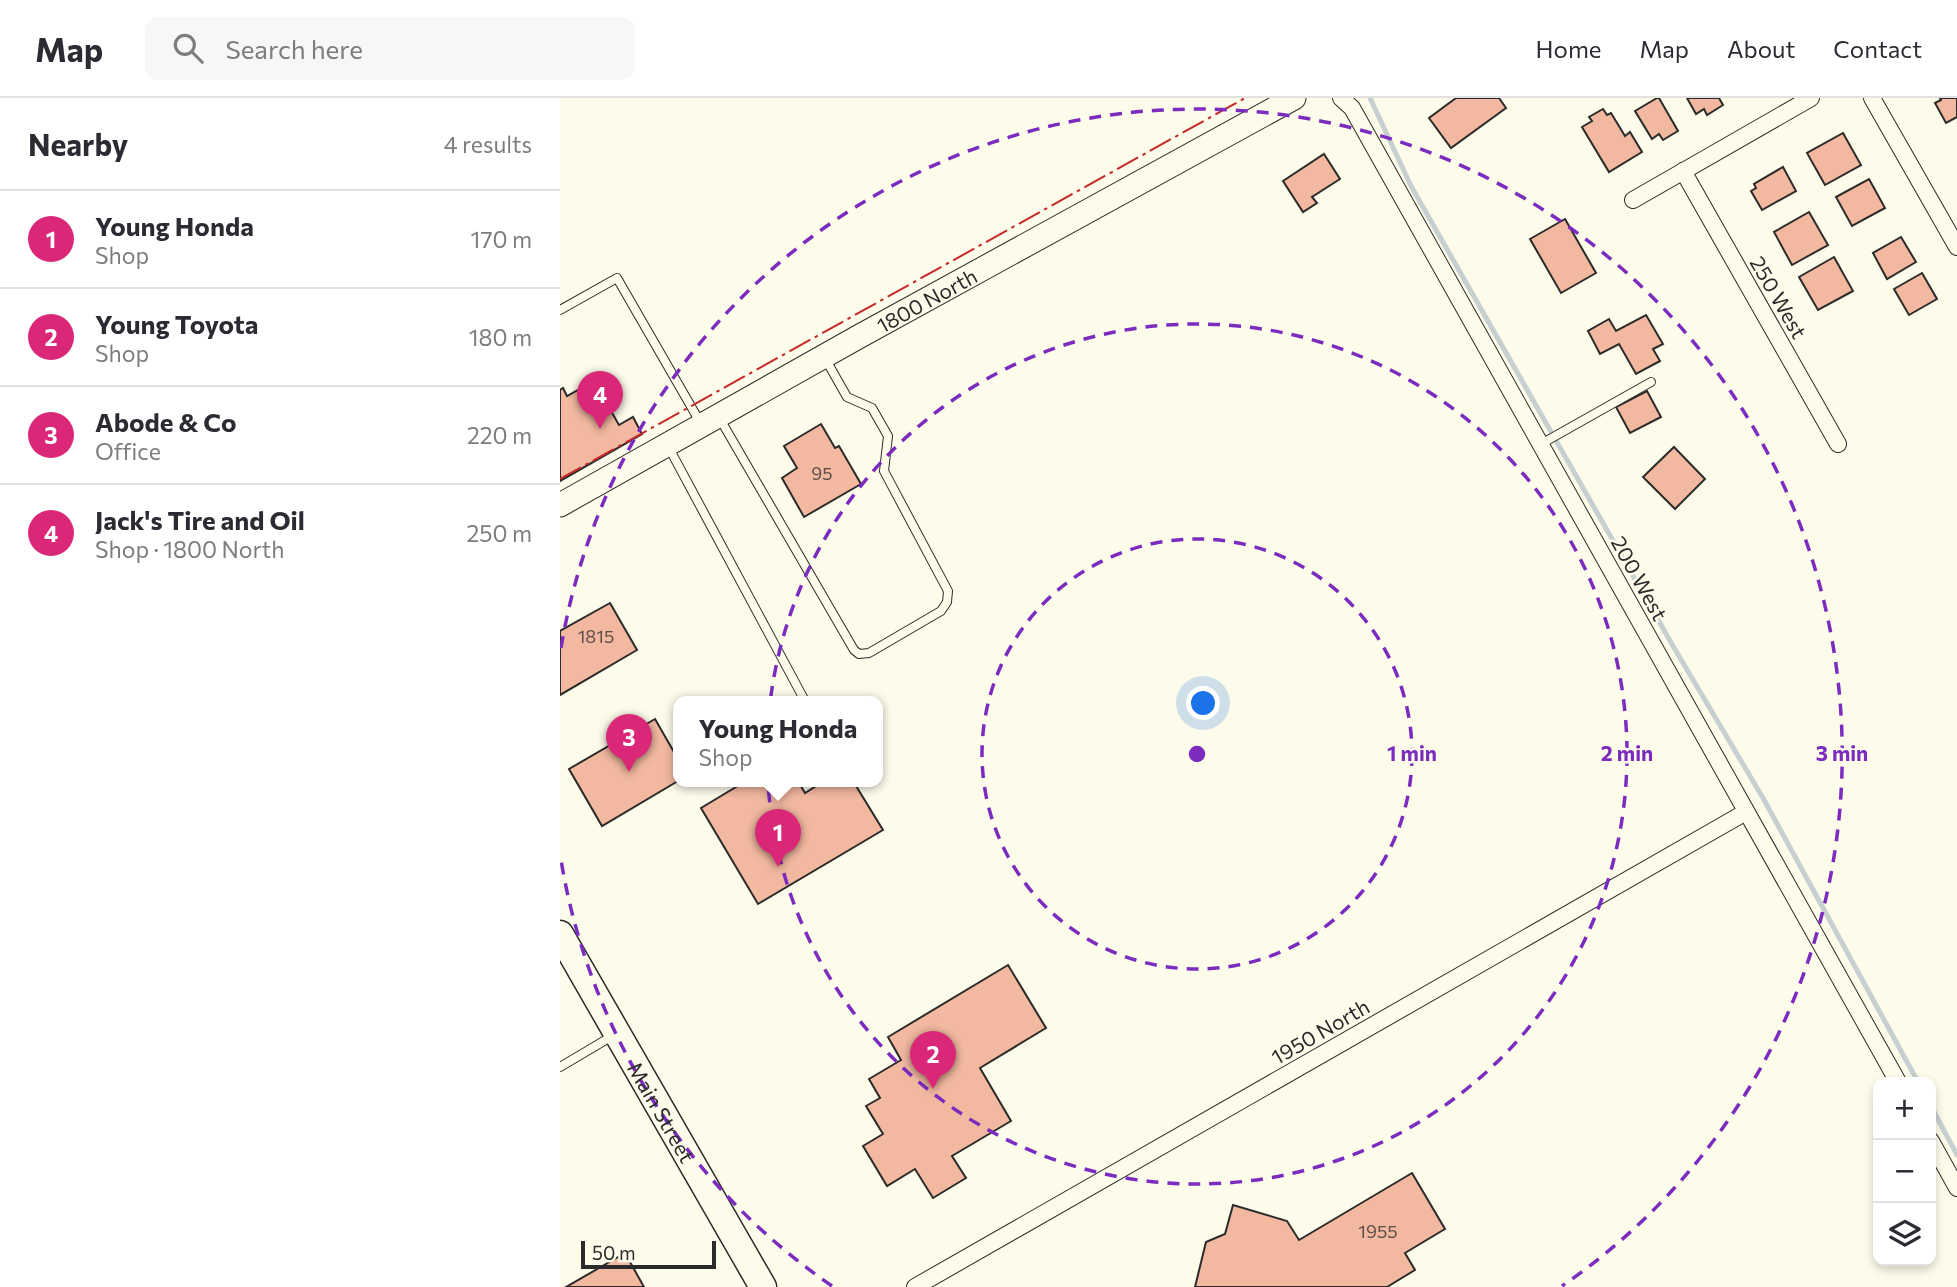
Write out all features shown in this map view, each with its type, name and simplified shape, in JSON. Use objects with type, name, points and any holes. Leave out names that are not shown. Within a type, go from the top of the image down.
[{"type":"main road","name":"Main Street","points":[[560,934],[763,1287]]},
{"type":"street","name":"1800 North","points":[[560,505],[824,356],[1294,98]]},
{"type":"street","name":"200 West","points":[[1341,98],[1352,108],[1546,441],[1746,813],[1895,1077]]},
{"type":"street","points":[[1633,200],[1811,98]]},
{"type":"street","points":[[1872,98],[1957,247]]},
{"type":"street","name":"250 West","points":[[1683,171],[1838,444]]},
{"type":"street","name":"1950 North","points":[[915,1287],[1746,813]]},
{"type":"street","points":[[1936,1150],[1957,1188]]},
{"type":"lane","points":[[560,310],[617,278],[854,650],[859,654],[869,653],[941,611],[947,602],[948,591],[884,471],[888,436],[872,408],[847,397],[824,356]]},
{"type":"lane","points":[[1546,441],[1651,382]]},
{"type":"lane","points":[[667,444],[803,696]]},
{"type":"lane","points":[[560,1067],[617,1033]]},
{"type":"building","points":[[1456,98],[1499,98],[1506,108],[1451,148],[1429,118]]},
{"type":"building","points":[[1657,98],[1678,131],[1663,140],[1659,134],[1652,139],[1635,111]]},
{"type":"building","points":[[1687,98],[1719,98],[1723,105],[1707,115],[1704,109],[1696,114]]},
{"type":"building","points":[[1940,98],[1957,98],[1957,117],[1946,123],[1935,103],[1941,100]]},
{"type":"building","points":[[1603,109],[1607,115],[1611,113],[1625,136],[1630,132],[1642,152],[1609,172],[1582,127],[1592,121],[1589,117]]},
{"type":"building","points":[[1843,133],[1861,165],[1825,185],[1807,153]]},
{"type":"building","points":[[1324,154],[1340,179],[1312,197],[1317,203],[1303,212],[1283,181]]},
{"type":"building","points":[[1783,167],[1796,191],[1762,210],[1751,191],[1756,188],[1754,184]]},
{"type":"building","points":[[1869,179],[1885,208],[1852,226],[1836,197]]},
{"type":"building","points":[[1809,212],[1828,245],[1792,265],[1774,232]]},
{"type":"building","points":[[1565,219],[1596,273],[1561,293],[1530,239]]},
{"type":"building","points":[[1901,237],[1916,262],[1887,279],[1873,253]]},
{"type":"building","points":[[1834,257],[1853,291],[1818,310],[1799,277]]},
{"type":"building","points":[[1922,273],[1937,299],[1909,315],[1894,289]]},
{"type":"building","points":[[1646,315],[1663,344],[1653,349],[1660,361],[1636,374],[1619,344],[1600,354],[1588,331],[1609,319],[1616,331]]},
{"type":"building","points":[[594,381],[619,425],[633,417],[642,434],[560,481],[560,390],[563,388],[567,396]]},
{"type":"building","points":[[1647,391],[1661,417],[1630,433],[1616,407]]},
{"type":"building","points":[[821,424],[835,448],[839,446],[861,484],[804,517],[782,478],[797,468],[784,446]]},
{"type":"building","points":[[1674,447],[1705,479],[1675,509],[1643,477]]},
{"type":"building","points":[[610,603],[637,650],[560,695],[560,631]]},
{"type":"building","points":[[655,719],[673,750],[673,784],[602,826],[569,769]]},
{"type":"building","points":[[736,787],[802,787],[805,793],[814,787],[857,787],[883,830],[758,904],[701,808]]},
{"type":"building","points":[[1008,965],[1046,1028],[980,1068],[1011,1121],[952,1156],[966,1178],[933,1198],[915,1169],[887,1186],[863,1146],[883,1134],[866,1106],[880,1098],[869,1079],[901,1060],[888,1037]]},
{"type":"building","points":[[1412,1173],[1445,1229],[1405,1253],[1415,1270],[1387,1287],[1195,1287],[1206,1242],[1225,1234],[1233,1205],[1287,1221],[1299,1240]]},
{"type":"building","points":[[625,1253],[644,1287],[566,1287]]},
{"type":"waterway","points":[[1370,98],[1411,186],[1673,646],[1763,798],[1915,1077]]},
{"type":"waterway","points":[[1936,1115],[1957,1155]]},
{"type":"power","points":[[560,479],[1245,98]]},
{"type":"place","name":"Jack's Tire and Oil","points":[[600,429]]},
{"type":"place","name":"Abode & Co","points":[[629,772]]},
{"type":"place","name":"Young Honda","points":[[778,867]]},
{"type":"place","name":"Young Toyota","points":[[933,1089]]}]
